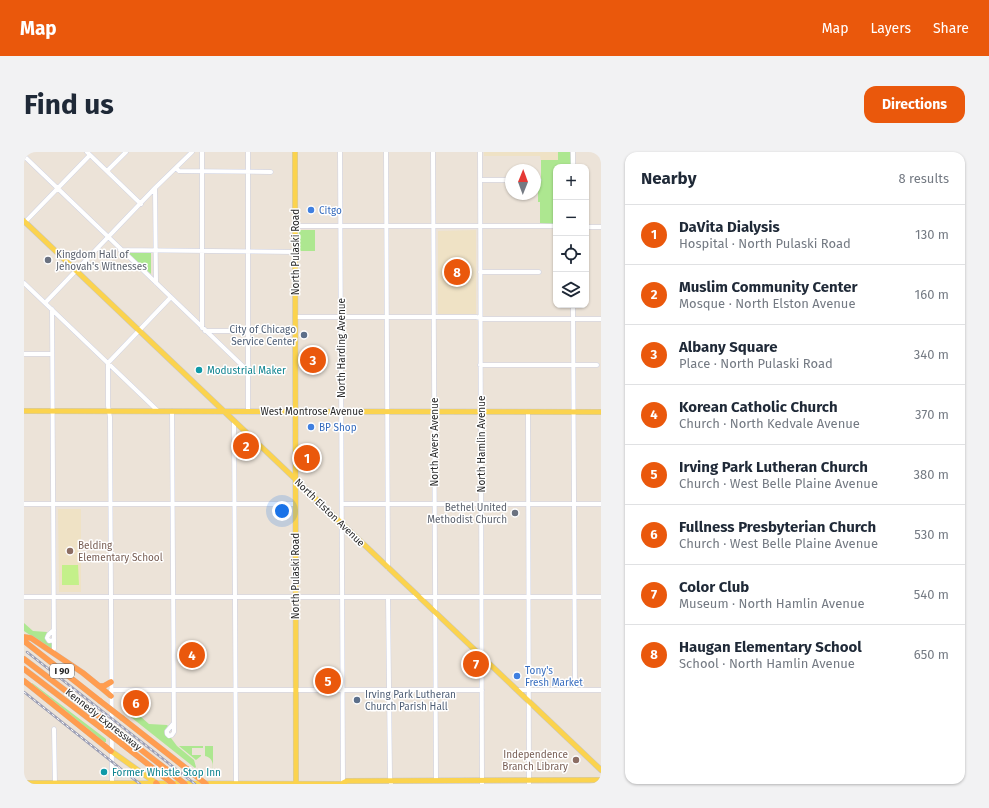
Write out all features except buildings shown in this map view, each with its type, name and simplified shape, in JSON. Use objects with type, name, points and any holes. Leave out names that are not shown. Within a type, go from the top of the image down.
[{"type":"highway","points":[[24,637],[31,638],[77,669],[111,696]]},
{"type":"highway","name":"Kennedy Expressway","points":[[24,641],[206,784]]},
{"type":"highway","name":"I 90","points":[[24,655],[37,669]]},
{"type":"highway","name":"I 90","points":[[24,659],[185,784]]},
{"type":"highway","name":"Kennedy Expressway","points":[[24,670],[173,784]]},
{"type":"highway","points":[[24,681],[112,752]]},
{"type":"highway","points":[[99,686],[104,686],[111,682]]},
{"type":"main road","name":"North Pulaski Road","points":[[295,152],[296,784]]},
{"type":"main road","name":"North Elston Avenue","points":[[25,222],[601,770]]},
{"type":"main road","name":"West Montrose Avenue","points":[[24,411],[601,412]]},
{"type":"main road","points":[[112,752],[157,783]]},
{"type":"main road","points":[[24,782],[343,784],[347,781],[529,782],[601,780]]},
{"type":"street","points":[[107,172],[126,152]]},
{"type":"street","points":[[45,303],[155,188],[192,152]]},
{"type":"street","points":[[202,152],[204,330]]},
{"type":"street","points":[[248,152],[248,411]]},
{"type":"street","name":"North Harding Avenue","points":[[340,152],[343,784]]},
{"type":"street","points":[[386,152],[388,568]]},
{"type":"street","name":"North Avers Avenue","points":[[433,152],[436,782]]},
{"type":"street","name":"North Hamlin Avenue","points":[[480,152],[482,782]]},
{"type":"street","points":[[573,152],[573,164]]},
{"type":"street","points":[[25,222],[89,154],[141,204]]},
{"type":"street","points":[[24,156],[120,250],[249,372]]},
{"type":"street","points":[[176,168],[179,171],[271,172]]},
{"type":"street","points":[[480,180],[505,180]]},
{"type":"street","points":[[155,188],[156,283]]},
{"type":"street","points":[[295,226],[553,226]]},
{"type":"street","points":[[589,226],[601,227]]},
{"type":"street","points":[[120,250],[295,252]]},
{"type":"street","points":[[480,272],[539,272]]},
{"type":"street","points":[[24,283],[158,411]]},
{"type":"street","points":[[112,783],[110,417],[108,406],[108,363],[171,298]]},
{"type":"street","points":[[573,308],[575,690]]},
{"type":"street","points":[[52,309],[54,650]]},
{"type":"street","points":[[295,316],[601,319]]},
{"type":"street","points":[[204,330],[295,331]]},
{"type":"street","points":[[24,354],[52,354]]},
{"type":"street","points":[[480,365],[597,365]]},
{"type":"street","points":[[172,411],[173,724]]},
{"type":"street","points":[[528,412],[529,782]]},
{"type":"street","points":[[234,421],[236,784]]},
{"type":"street","points":[[24,504],[295,504]]},
{"type":"street","points":[[342,504],[601,504]]},
{"type":"street","points":[[24,597],[601,597]]},
{"type":"street","points":[[388,597],[391,782]]},
{"type":"street","points":[[54,630],[47,636],[49,640],[54,640]]},
{"type":"street","points":[[111,690],[482,690]]},
{"type":"street","points":[[517,690],[601,690]]},
{"type":"street","points":[[54,729],[55,783]]},
{"type":"shaded area","points":[[484,152],[558,152],[558,160],[541,160],[540,156],[484,156]]},
{"type":"shaded area","points":[[476,230],[476,314],[438,314],[438,231]]},
{"type":"shaded area","name":"Belding Elementary School","points":[[58,509],[81,509],[81,592],[59,592]]},
{"type":"green space","points":[[558,152],[570,152],[571,164],[553,164],[553,224],[540,223],[540,202],[538,202],[538,200],[541,200],[541,160],[558,160]]},
{"type":"green space","points":[[299,230],[315,230],[315,251],[299,251]]},
{"type":"green space","points":[[128,253],[151,253],[151,274]]},
{"type":"green space","points":[[62,565],[78,565],[79,585],[62,585]]},
{"type":"green space","points":[[24,623],[33,631],[47,632],[45,638],[52,643],[52,650],[24,631]]},
{"type":"green space","points":[[31,683],[106,739],[106,742],[104,742]]},
{"type":"green space","points":[[129,712],[135,717],[141,717],[149,724],[167,725],[168,726],[164,731],[165,735],[171,738],[177,746],[194,760],[196,767],[195,768],[127,714]]},
{"type":"green space","points":[[179,746],[203,746],[203,748],[192,748],[192,755],[201,756],[196,760]]},
{"type":"green space","points":[[205,746],[213,746],[213,764],[208,757],[205,756]]},
{"type":"railway","points":[[27,652],[195,784]]},
{"type":"railway","points":[[24,692],[140,784]]},
{"type":"place","name":"Citgo","points":[[311,210]]},
{"type":"place","name":"Kingdom Hall of Jehovah's Witnesses","points":[[48,260]]},
{"type":"place","name":"Haugan Elementary School","points":[[457,272]]},
{"type":"place","name":"City of Chicago Service Center","points":[[304,335]]},
{"type":"place","name":"Albany Square","points":[[313,360]]},
{"type":"place","name":"Modustrial Maker","points":[[199,370]]},
{"type":"place","name":"BP Shop","points":[[311,427]]},
{"type":"place","name":"Muslim Community Center","points":[[246,446]]},
{"type":"place","name":"DaVita Dialysis","points":[[307,458]]},
{"type":"place","name":"Bethel United Methodist Church","points":[[515,513]]},
{"type":"place","name":"Belding Elementary School","points":[[70,551]]},
{"type":"place","name":"Korean Catholic Church","points":[[192,655]]},
{"type":"place","name":"Color Club","points":[[476,664]]},
{"type":"place","name":"Tony's Fresh Market","points":[[517,676]]},
{"type":"place","name":"Irving Park Lutheran Church","points":[[328,681]]},
{"type":"place","name":"Irving Park Lutheran Church Parish Hall","points":[[357,700]]},
{"type":"place","name":"Fullness Presbyterian Church","points":[[136,703]]},
{"type":"place","name":"Independence Branch Library","points":[[576,760]]},
{"type":"place","name":"Former Whistle Stop Inn","points":[[104,772]]}]
